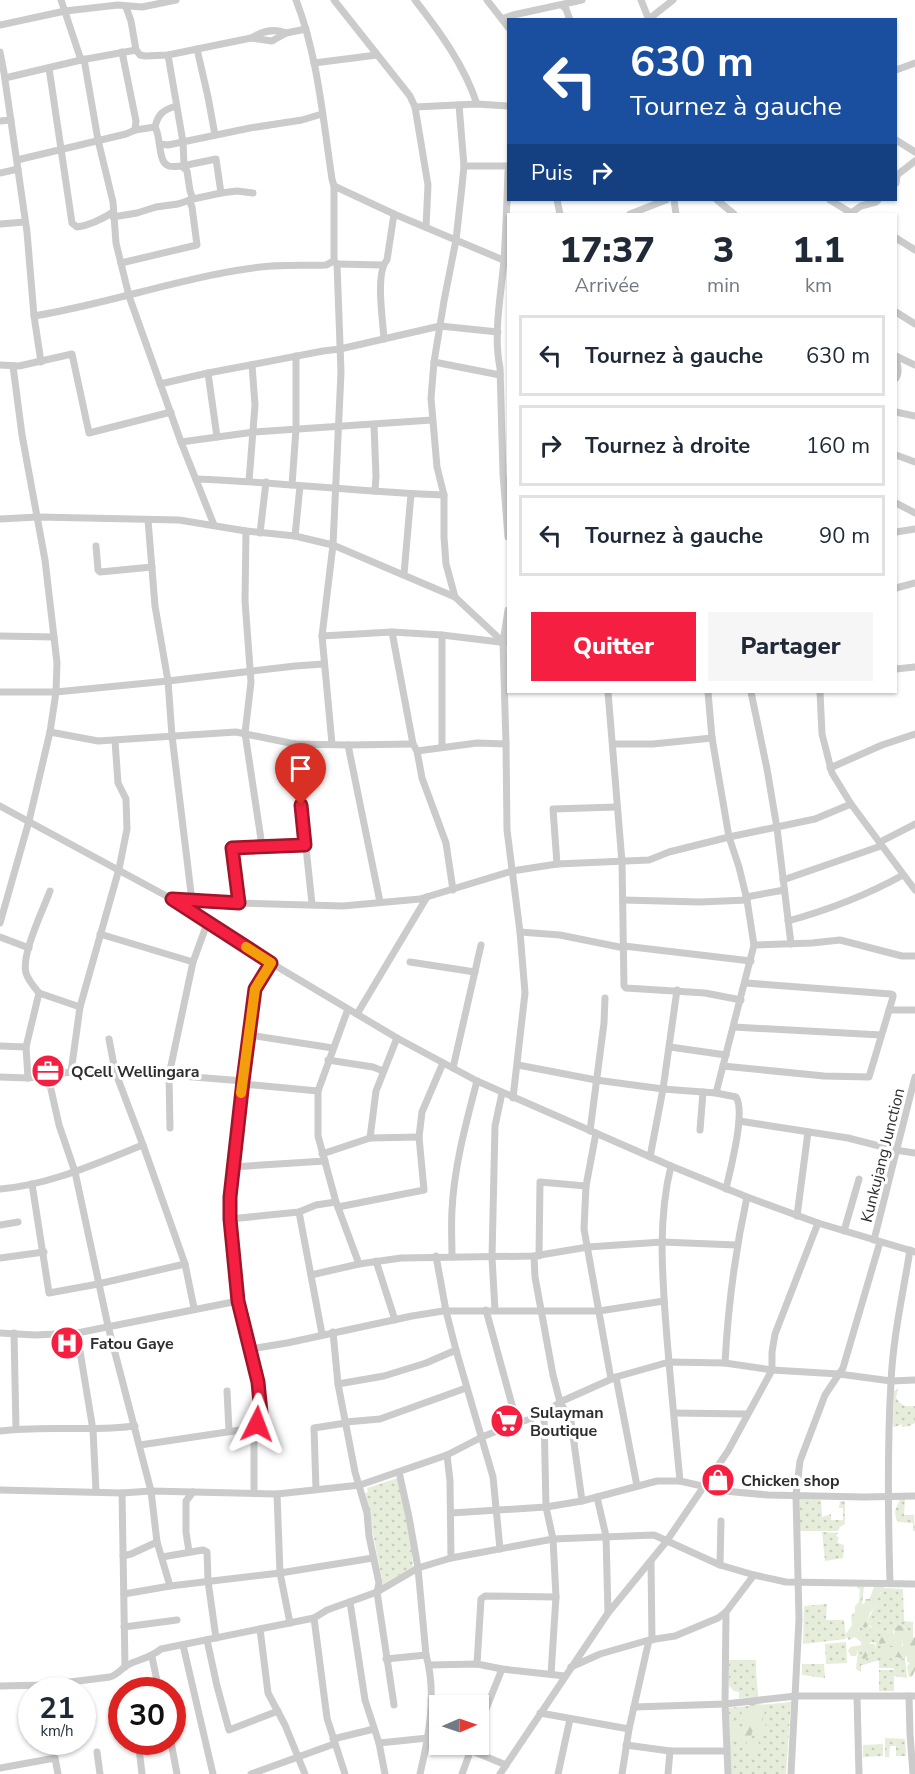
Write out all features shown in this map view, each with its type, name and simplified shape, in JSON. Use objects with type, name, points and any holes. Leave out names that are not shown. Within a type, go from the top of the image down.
[{"type":"street","points":[[61,0],[82,60],[113,202],[116,243],[129,296],[181,442],[214,525]]},
{"type":"street","points":[[0,25],[65,11],[120,4],[142,8],[176,0]]},
{"type":"street","points":[[296,0],[314,63],[334,186],[335,262],[341,372],[333,545],[322,636],[332,744]]},
{"type":"street","points":[[334,0],[410,96],[415,107],[428,185],[426,227]]},
{"type":"street","points":[[415,0],[461,65],[477,104]]},
{"type":"street","points":[[487,0],[507,26]]},
{"type":"street","points":[[549,0],[566,9],[569,18]]},
{"type":"street","points":[[502,19],[582,0]]},
{"type":"street","points":[[641,0],[649,18]]},
{"type":"street","points":[[650,18],[673,0]]},
{"type":"street","points":[[120,4],[131,21],[136,50],[140,55],[145,56],[168,55],[259,37],[272,41],[285,33],[306,29]]},
{"type":"street","points":[[197,49],[215,135]]},
{"type":"street","points":[[5,78],[136,50]]},
{"type":"street","points":[[0,52],[17,159],[41,362]]},
{"type":"street","points":[[122,52],[136,121],[135,130]]},
{"type":"street","points":[[121,263],[197,245],[187,171],[183,166],[183,142],[168,55]]},
{"type":"street","points":[[314,63],[376,55]]},
{"type":"street","points":[[897,70],[915,63]]},
{"type":"street","points":[[49,68],[72,223],[77,227],[97,223],[113,215],[137,213],[221,193],[237,191],[253,193]]},
{"type":"street","points":[[415,107],[477,104],[507,106]]},
{"type":"street","points":[[455,597],[446,564],[444,495],[437,467],[431,398],[434,362],[456,240],[464,166],[459,105]]},
{"type":"street","points":[[176,106],[166,109],[158,116],[155,127],[158,131],[165,165],[183,166],[216,159],[221,193]]},
{"type":"street","points":[[160,144],[168,145],[302,120],[322,114]]},
{"type":"street","points":[[0,121],[11,120]]},
{"type":"street","points":[[17,159],[155,127]]},
{"type":"street","points":[[897,141],[915,153]]},
{"type":"street","points":[[897,175],[915,161]]},
{"type":"street","points":[[464,166],[507,168]]},
{"type":"street","points":[[0,173],[18,169]]},
{"type":"street","points":[[334,186],[506,261]]},
{"type":"street","points":[[633,213],[663,201]]},
{"type":"street","points":[[718,201],[733,213]]},
{"type":"street","points":[[831,201],[840,211],[848,213]]},
{"type":"street","points":[[853,213],[861,206],[877,201]]},
{"type":"street","points":[[384,339],[382,265],[387,260],[394,214]]},
{"type":"street","points":[[507,214],[506,261],[499,299],[497,354],[504,417],[503,474],[507,524]]},
{"type":"street","points":[[0,224],[25,222]]},
{"type":"street","points":[[897,239],[915,250]]},
{"type":"street","points":[[34,316],[71,310],[254,267],[326,265],[335,262],[382,265]]},
{"type":"street","points":[[897,313],[915,324]]},
{"type":"street","points":[[160,384],[340,349],[440,326],[498,332]]},
{"type":"street","points":[[0,365],[13,366],[41,362],[72,354],[89,433],[171,412]]},
{"type":"street","points":[[295,537],[296,356]]},
{"type":"street","points":[[897,358],[915,365]]},
{"type":"street","points":[[434,362],[500,372],[507,369]]},
{"type":"street","points":[[249,481],[255,405],[252,365]]},
{"type":"street","points":[[0,923],[29,821],[50,732],[56,692],[57,663],[45,560],[22,435],[13,366]]},
{"type":"street","points":[[208,373],[217,437]]},
{"type":"street","points":[[897,412],[915,416]]},
{"type":"street","points":[[181,442],[254,432],[432,420]]},
{"type":"street","points":[[374,424],[375,491]]},
{"type":"street","points":[[897,455],[915,462]]},
{"type":"street","points":[[196,478],[444,495]]},
{"type":"street","points":[[260,533],[266,482]]},
{"type":"street","points":[[404,574],[411,494]]},
{"type":"street","points":[[898,504],[915,513]]},
{"type":"street","points":[[898,504],[915,519]]},
{"type":"street","points":[[0,519],[38,517],[179,520],[295,537],[333,545],[455,597],[506,643]]},
{"type":"street","points":[[148,520],[155,606],[168,681],[172,736],[192,901]]},
{"type":"street","points":[[897,532],[915,529]]},
{"type":"street","points":[[246,531],[245,601],[251,682],[245,733],[262,846]]},
{"type":"street","points":[[96,546],[100,572],[152,567]]},
{"type":"street","points":[[897,588],[915,583]]},
{"type":"street","points":[[507,626],[507,830],[525,993],[513,1098]]},
{"type":"street","points":[[322,636],[392,632],[442,635],[506,643]]},
{"type":"street","points":[[392,632],[422,778],[446,843],[453,890]]},
{"type":"street","points":[[442,635],[442,747]]},
{"type":"street","points":[[0,636],[54,637]]},
{"type":"street","points":[[0,692],[56,692],[324,664]]},
{"type":"street","points":[[897,669],[915,667]]},
{"type":"street","points":[[608,693],[622,862],[624,986],[705,993],[741,1000]]},
{"type":"street","points":[[708,693],[712,738],[729,837],[747,899],[754,945],[716,1093]]},
{"type":"street","points":[[751,693],[777,828],[791,944]]},
{"type":"street","points":[[820,693],[822,734],[830,768],[851,804],[915,890]]},
{"type":"street","points":[[50,732],[90,740],[115,741],[245,733],[295,744],[415,748],[477,743],[506,744]]},
{"type":"street","points":[[830,768],[882,745],[915,734]]},
{"type":"street","points":[[614,744],[653,744],[712,738]]},
{"type":"street","points":[[71,1072],[80,1007],[119,869],[127,829],[126,799],[118,783],[115,741]]},
{"type":"street","points":[[295,744],[312,904]]},
{"type":"street","points":[[348,745],[380,902]]},
{"type":"street","points":[[172,899],[343,906],[427,897],[512,871],[557,864],[649,860],[669,852],[729,837],[815,819],[851,804]]},
{"type":"street","points":[[0,806],[172,899],[271,963],[477,1082],[726,1189],[818,1223],[913,1251],[896,1334],[891,1381],[888,1496],[890,1583]]},
{"type":"street","points":[[557,864],[553,809],[617,807]]},
{"type":"street","points":[[783,880],[880,844],[915,824]]},
{"type":"street","points":[[239,903],[232,848],[305,845]]},
{"type":"street","points":[[788,921],[857,898],[903,875]]},
{"type":"street","points":[[623,900],[700,902],[747,899],[784,890]]},
{"type":"street","points":[[50,891],[29,948],[26,961],[27,974],[39,993],[80,1007]]},
{"type":"street","points":[[357,1014],[427,897]]},
{"type":"street","points":[[170,1128],[169,1075],[193,962],[207,921]]},
{"type":"street","points":[[520,932],[560,935],[624,947],[751,961]]},
{"type":"street","points":[[100,934],[193,962]]},
{"type":"street","points":[[0,937],[29,948]]},
{"type":"street","points":[[754,945],[840,940],[902,956],[915,956]]},
{"type":"street","points":[[453,1068],[481,945]]},
{"type":"street","points":[[410,962],[475,972]]},
{"type":"street","points":[[254,1493],[254,1428],[261,1413],[258,1382],[238,1301],[230,1219],[232,1167],[255,989],[271,963]]},
{"type":"street","points":[[723,1066],[824,1076],[869,1077],[893,997],[891,994],[863,991],[746,982]]},
{"type":"street","points":[[650,1157],[670,1047],[677,990]]},
{"type":"street","points":[[28,1078],[26,1047],[39,993]]},
{"type":"street","points":[[605,998],[586,1186],[584,1229],[599,1311],[637,1486]]},
{"type":"street","points":[[348,1009],[318,1091],[318,1136],[337,1205],[359,1264]]},
{"type":"street","points":[[889,1010],[915,1010]]},
{"type":"street","points":[[734,1027],[881,1035]]},
{"type":"street","points":[[249,1035],[333,1048]]},
{"type":"street","points":[[370,1138],[376,1091],[398,1038]]},
{"type":"street","points":[[109,1039],[115,1071],[185,1264],[194,1308]]},
{"type":"street","points":[[0,1046],[26,1047]]},
{"type":"street","points":[[670,1047],[726,1055]]},
{"type":"street","points":[[328,1060],[373,1067],[383,1071]]},
{"type":"street","points":[[230,1219],[299,1212],[316,1205],[337,1205],[424,1190],[419,1137],[422,1112],[443,1063]]},
{"type":"street","points":[[518,1065],[596,1080],[736,1097],[740,1102],[739,1121],[726,1189]]},
{"type":"street","points":[[0,1077],[28,1078],[71,1072],[115,1071],[318,1091]]},
{"type":"street","points":[[48,1076],[59,1125],[75,1172],[108,1326],[151,1491],[157,1542],[170,1586]]},
{"type":"street","name":"Kunkujang Junction","points":[[791,1774],[799,1619],[796,1495],[800,1461],[825,1395],[843,1368],[877,1241],[896,1150],[914,1089],[915,1077]]},
{"type":"street","points":[[452,1257],[452,1209],[458,1166],[466,1122],[477,1082]]},
{"type":"street","points":[[700,1130],[703,1092]]},
{"type":"street","points":[[495,1310],[492,1258],[495,1126],[502,1093]]},
{"type":"street","points":[[739,1121],[848,1138],[915,1153]]},
{"type":"street","points":[[797,1216],[808,1132]]},
{"type":"street","points":[[232,1167],[323,1157],[370,1138],[419,1137]]},
{"type":"street","points":[[0,1189],[32,1184],[75,1172],[143,1145]]},
{"type":"street","points":[[671,1166],[662,1242],[664,1301],[680,1481]]},
{"type":"street","points":[[844,1231],[859,1179]]},
{"type":"street","points":[[582,1501],[571,1421],[560,1402],[553,1375],[535,1277],[540,1182],[586,1186]]},
{"type":"street","points":[[32,1184],[49,1293],[185,1264]]},
{"type":"street","points":[[725,1363],[727,1322],[736,1245],[747,1197]]},
{"type":"street","points":[[299,1212],[322,1334]]},
{"type":"street","points":[[0,1226],[18,1222]]},
{"type":"street","points":[[500,1774],[608,1613],[666,1542],[728,1451],[772,1370],[775,1334],[818,1223]]},
{"type":"street","points":[[311,1275],[359,1264],[401,1258],[537,1256],[588,1247],[662,1242],[736,1245]]},
{"type":"street","points":[[0,1258],[44,1252]]},
{"type":"street","points":[[436,1257],[456,1350],[493,1477],[500,1549]]},
{"type":"street","points":[[376,1261],[395,1320]]},
{"type":"street","points":[[0,1333],[35,1335],[78,1333],[238,1301]]},
{"type":"street","points":[[250,1349],[446,1311],[599,1311],[664,1301]]},
{"type":"street","points":[[486,1310],[517,1423]]},
{"type":"street","points":[[333,1332],[338,1384],[355,1472],[367,1513],[394,1705]]},
{"type":"street","points":[[14,1333],[16,1429]]},
{"type":"street","points":[[78,1333],[93,1430],[96,1491]]},
{"type":"street","points":[[338,1384],[384,1376],[426,1363],[456,1350]]},
{"type":"street","points":[[0,1491],[276,1494],[360,1485],[447,1455],[482,1437],[544,1415],[560,1402],[614,1378],[669,1362],[725,1363],[772,1370],[839,1374],[891,1381],[915,1380]]},
{"type":"street","points":[[316,1489],[314,1428],[380,1419],[466,1388]]},
{"type":"street","points":[[227,1391],[229,1431]]},
{"type":"street","points":[[674,1413],[747,1414]]},
{"type":"street","points":[[544,1415],[546,1507],[553,1539],[556,1597],[551,1674]]},
{"type":"street","points":[[0,1431],[16,1429],[93,1430],[135,1426]]},
{"type":"street","points":[[140,1445],[254,1428]]},
{"type":"street","points":[[447,1455],[450,1481],[451,1558]]},
{"type":"street","points":[[399,1472],[418,1568],[429,1665],[431,1718],[420,1774]]},
{"type":"street","points":[[451,1513],[546,1507],[582,1501],[657,1481],[680,1481],[724,1491],[768,1495],[915,1496]]},
{"type":"street","points":[[122,1492],[125,1666]]},
{"type":"street","points":[[189,1552],[186,1532],[186,1501],[192,1492]]},
{"type":"street","points":[[276,1494],[280,1573],[290,1623]]},
{"type":"street","points":[[597,1497],[606,1536],[608,1613]]},
{"type":"street","points":[[720,1565],[721,1521]]},
{"type":"street","points":[[0,1686],[46,1685],[110,1677],[118,1674],[125,1666],[152,1657],[161,1649],[314,1618],[377,1592],[418,1568],[451,1558],[553,1539],[654,1536],[720,1565],[786,1582],[915,1584]]},
{"type":"street","points":[[123,1556],[157,1542]]},
{"type":"street","points":[[162,1557],[203,1550],[207,1552],[208,1581],[216,1638]]},
{"type":"street","points":[[124,1594],[373,1558]]},
{"type":"street","points":[[622,1774],[629,1729],[651,1640],[651,1562]]},
{"type":"street","points":[[571,1667],[600,1654],[675,1636],[718,1618],[726,1612],[754,1575]]},
{"type":"street","points":[[477,1664],[481,1599],[485,1596],[556,1597]]},
{"type":"street","points":[[350,1602],[365,1700],[385,1774]]},
{"type":"street","points":[[726,1612],[725,1704],[728,1774]]},
{"type":"street","points":[[314,1618],[327,1718],[345,1774]]},
{"type":"street","points":[[124,1627],[177,1620]]},
{"type":"street","points":[[260,1629],[268,1692],[305,1774]]},
{"type":"street","points":[[207,1640],[228,1730],[278,1711]]},
{"type":"street","points":[[183,1645],[213,1774]]},
{"type":"street","points":[[386,1659],[426,1654]]},
{"type":"street","points":[[152,1657],[156,1677]]},
{"type":"street","points":[[429,1665],[477,1664],[565,1676]]},
{"type":"street","points":[[489,1702],[502,1669]]},
{"type":"street","points":[[634,1707],[725,1704],[796,1696],[912,1696],[913,1774]]},
{"type":"street","points":[[857,1697],[860,1774]]},
{"type":"street","points":[[540,1713],[629,1729]]},
{"type":"street","points":[[558,1774],[570,1719]]},
{"type":"street","points":[[251,1774],[269,1771],[333,1741],[374,1730]]},
{"type":"street","points":[[378,1743],[428,1738]]},
{"type":"street","points":[[627,1745],[670,1751],[726,1751]]},
{"type":"street","points":[[668,1774],[670,1751]]},
{"type":"street","points":[[97,1752],[100,1774]]},
{"type":"street","points":[[140,1755],[142,1774]]},
{"type":"street","points":[[173,1755],[177,1774]]},
{"type":"street","points":[[462,1774],[469,1755]]},
{"type":"street","points":[[487,1755],[506,1765]]},
{"type":"street","points":[[0,1768],[55,1758],[58,1774]]},
{"type":"green space","points":[[898,1389],[896,1398],[900,1403],[915,1406],[915,1423],[909,1426],[902,1427],[902,1424],[893,1426],[894,1391]]},
{"type":"green space","points":[[398,1478],[411,1538],[413,1567],[383,1584],[365,1493],[368,1492],[367,1488]]},
{"type":"green space","points":[[800,1499],[821,1500],[822,1517],[831,1514],[831,1520],[843,1520],[843,1508],[839,1508],[840,1501],[845,1501],[845,1524],[838,1531],[800,1531]]},
{"type":"green space","points":[[900,1499],[905,1499],[904,1515],[914,1515],[915,1531],[913,1531],[913,1523],[899,1522],[896,1519],[895,1511]]},
{"type":"green space","points":[[822,1532],[838,1533],[837,1543],[844,1545],[843,1558],[825,1561]]},
{"type":"green space","points":[[876,1584],[884,1587],[885,1590],[875,1600],[878,1604],[870,1613],[867,1621],[869,1623],[873,1619],[883,1617],[884,1621],[877,1622],[875,1633],[870,1633],[872,1627],[869,1625],[865,1628],[861,1625],[858,1631],[863,1634],[863,1640],[873,1637],[867,1650],[868,1656],[861,1658],[862,1652],[858,1650],[856,1656],[851,1656],[849,1649],[861,1645],[855,1637],[849,1640],[845,1635],[852,1625],[851,1616],[859,1602],[860,1589],[857,1586],[864,1586],[862,1604],[864,1604]]},
{"type":"green space","points":[[885,1588],[903,1589],[904,1621],[913,1622],[913,1639],[904,1626],[898,1625],[893,1631],[893,1636],[890,1633],[877,1640],[883,1643],[903,1641],[901,1648],[886,1647],[893,1659],[905,1657],[907,1678],[894,1676],[894,1691],[879,1691],[879,1670],[893,1670],[894,1668],[879,1668],[879,1661],[877,1661],[861,1665],[861,1672],[856,1669],[858,1650],[862,1652],[862,1659],[868,1656],[869,1644],[875,1644],[876,1650],[876,1643],[863,1640],[858,1632],[861,1625],[864,1625],[870,1626],[875,1633],[877,1622],[882,1622],[879,1618],[868,1623],[867,1621],[876,1605],[875,1600]]},
{"type":"green space","points":[[827,1604],[826,1620],[844,1620],[846,1639],[803,1644],[804,1606]]},
{"type":"green space","points":[[898,1625],[904,1626],[909,1636],[915,1637],[915,1670],[912,1677],[909,1677],[907,1666],[910,1663],[907,1662],[907,1656],[903,1659],[897,1657],[892,1659],[882,1657],[880,1653],[886,1647],[902,1647],[902,1640],[897,1643],[880,1644],[877,1640],[885,1637],[889,1632],[893,1636]]},
{"type":"green space","points":[[846,1642],[847,1663],[826,1664],[825,1644]]},
{"type":"green space","points":[[729,1660],[756,1660],[758,1697],[739,1698],[739,1692],[729,1686]]},
{"type":"green space","points":[[802,1664],[824,1664],[825,1678],[802,1675]]},
{"type":"green space","points":[[791,1702],[786,1774],[731,1774],[727,1708]]},
{"type":"green space","points":[[749,1704],[762,1705],[765,1714],[762,1722],[765,1723],[766,1729],[761,1736],[755,1735],[755,1730],[752,1732],[751,1738],[756,1739],[759,1743],[752,1755],[746,1749],[745,1739],[729,1738],[729,1722],[734,1720],[735,1727],[739,1730],[746,1729],[739,1723],[739,1720],[744,1718],[741,1712],[749,1712]]},
{"type":"green space","points":[[885,1738],[905,1739],[906,1756],[896,1756],[896,1746],[890,1746],[889,1757],[885,1757]]},
{"type":"green space","points":[[883,1744],[883,1756],[863,1757],[863,1745]]},
{"type":"slow traffic","points":[[241,1093],[255,989],[271,963],[246,947]]},
{"type":"place","name":"QCell Wellingara","points":[[48,1071]]},
{"type":"place","name":"Fatou Gaye","points":[[67,1343]]},
{"type":"place","name":"Sulayman Boutique","points":[[507,1421]]},
{"type":"place","name":"Chicken shop","points":[[718,1480]]},
{"type":"route","points":[[257,1424],[261,1413],[258,1382],[238,1301],[230,1197],[255,989],[271,963],[172,899],[239,903],[232,848],[305,845],[301,805]]}]
